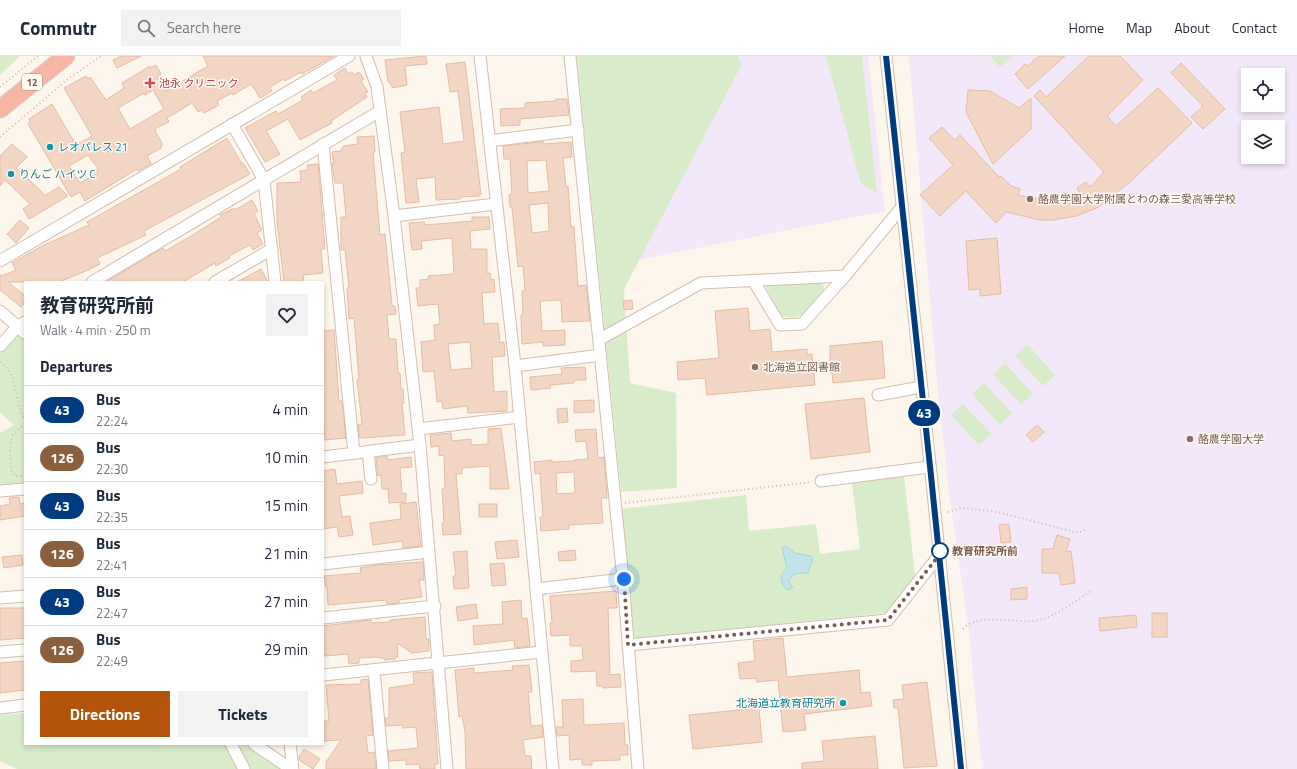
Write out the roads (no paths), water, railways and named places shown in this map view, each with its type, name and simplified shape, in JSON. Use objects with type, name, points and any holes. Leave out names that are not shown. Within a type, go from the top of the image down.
[{"type":"highway","name":"12","points":[[0,109],[66,56]]},
{"type":"street","points":[[2,257],[349,56]]},
{"type":"street","points":[[366,56],[377,87],[394,216],[420,445],[448,769]]},
{"type":"street","points":[[480,56],[515,366],[553,769]]},
{"type":"street","points":[[570,56],[624,579],[638,769]]},
{"type":"street","points":[[886,56],[929,467],[940,554],[961,769]]},
{"type":"street","points":[[94,281],[380,111]]},
{"type":"street","points":[[232,124],[264,180],[275,281]]},
{"type":"street","points":[[489,141],[578,130]]},
{"type":"street","points":[[323,144],[354,454]]},
{"type":"street","points":[[394,216],[496,204]]},
{"type":"street","points":[[754,280],[780,325],[802,324],[845,276],[902,207]]},
{"type":"street","points":[[217,281],[272,249]]},
{"type":"street","points":[[600,339],[701,283],[845,276]]},
{"type":"street","points":[[0,311],[23,327],[0,346]]},
{"type":"street","points":[[515,366],[601,355]]},
{"type":"street","points":[[878,395],[921,387]]},
{"type":"street","points":[[418,429],[520,417]]},
{"type":"street","points":[[324,457],[420,445]]},
{"type":"street","points":[[368,452],[371,479]]},
{"type":"street","points":[[821,481],[929,467]]},
{"type":"street","points":[[0,492],[24,489]]},
{"type":"street","points":[[324,564],[429,552]]},
{"type":"street","points":[[628,645],[888,620],[940,554]]},
{"type":"street","points":[[536,589],[624,579]]},
{"type":"street","points":[[0,598],[24,596]]},
{"type":"street","points":[[324,618],[435,606]]},
{"type":"street","points":[[0,652],[24,650]]},
{"type":"street","points":[[324,675],[542,652]]},
{"type":"street","points":[[374,670],[383,769]]},
{"type":"street","points":[[0,708],[24,705]]},
{"type":"street","points":[[232,745],[244,769]]},
{"type":"street","points":[[256,745],[292,769]]},
{"type":"street","points":[[290,745],[292,769]]},
{"type":"water","points":[[785,546],[795,553],[811,556],[813,559],[808,573],[797,574],[791,577],[789,580],[793,587],[788,590],[783,585],[781,580],[782,574],[787,568],[782,548]]},
{"type":"place","name":"池永 クリニック","points":[[150,83]]},
{"type":"place","name":"レオパレス 21","points":[[50,147]]},
{"type":"place","name":"りんご ハイツ C","points":[[11,174]]},
{"type":"place","name":"酪農学園大学附属とわの森三愛高等学校","points":[[1030,199]]},
{"type":"place","name":"北海道立図書館","points":[[755,367]]},
{"type":"place","name":"酪農学園大学","points":[[1190,439]]},
{"type":"place","name":"教育研究所前","points":[[940,551]]},
{"type":"place","name":"北海道立教育研究所","points":[[843,703]]}]
